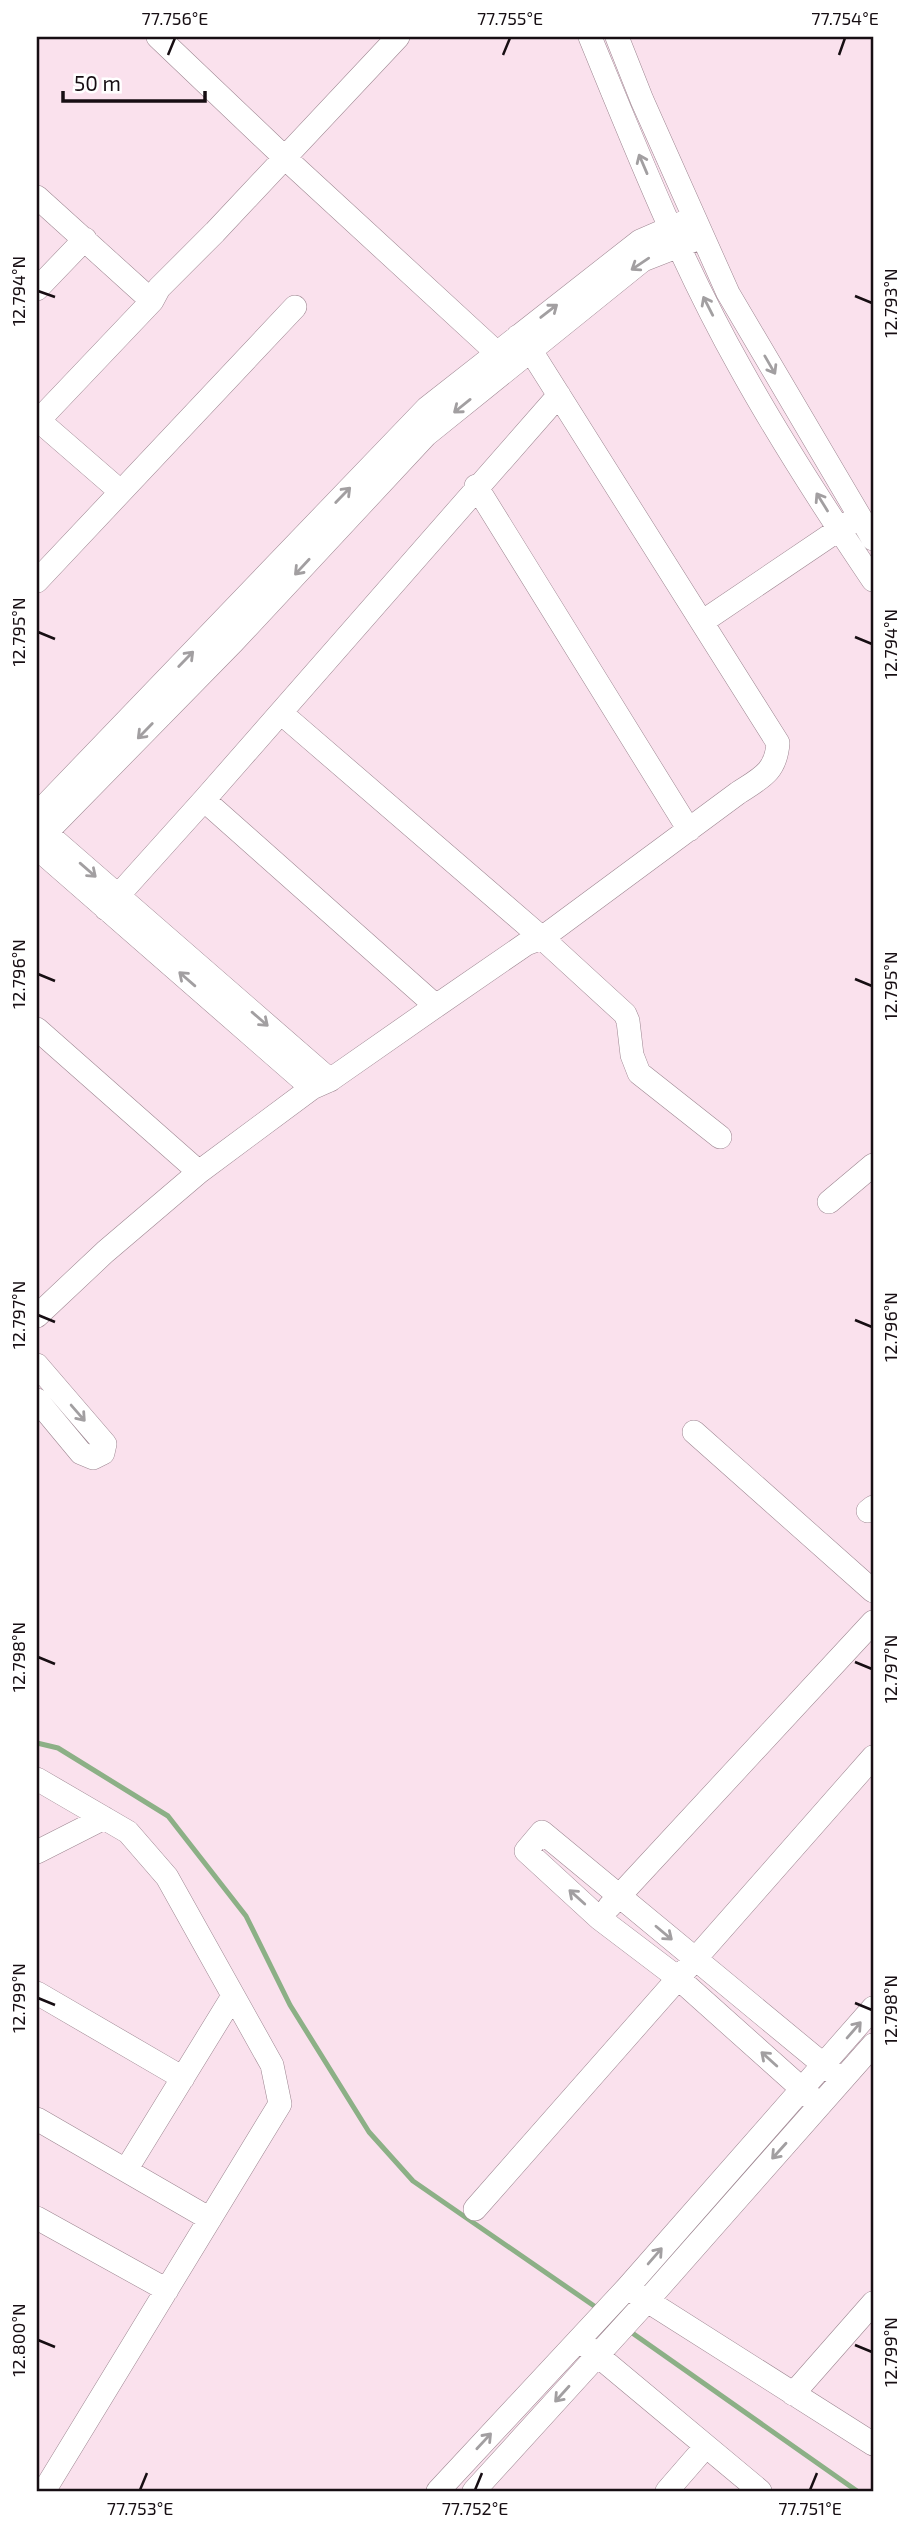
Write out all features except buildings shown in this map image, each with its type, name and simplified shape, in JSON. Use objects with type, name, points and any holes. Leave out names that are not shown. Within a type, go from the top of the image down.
[{"type":"street","points":[[158,37],[497,353]]},
{"type":"street","points":[[120,491],[37,421],[152,301],[159,288],[398,37]]},
{"type":"street","points":[[590,37],[674,236],[741,369],[848,523],[873,539]]},
{"type":"street","points":[[617,37],[642,100],[728,293],[848,523],[873,580]]},
{"type":"street","points":[[37,197],[152,301]]},
{"type":"street","points":[[39,833],[234,640],[426,435],[525,343],[640,241],[674,236],[698,227]]},
{"type":"street","points":[[37,289],[85,239]]},
{"type":"street","points":[[37,581],[295,307]]},
{"type":"street","points":[[39,833],[427,408],[497,353],[525,343]]},
{"type":"street","points":[[37,1316],[104,1252],[199,1172],[321,1084],[526,944],[542,938],[766,775],[777,759],[778,743],[525,343]]},
{"type":"street","points":[[112,902],[559,395]]},
{"type":"street","points":[[476,486],[689,830]]},
{"type":"street","points":[[702,622],[848,523]]},
{"type":"street","points":[[281,713],[542,938],[625,1014],[632,1055],[639,1073],[720,1137]]},
{"type":"street","points":[[204,800],[436,1006]]},
{"type":"street","points":[[39,833],[112,902],[321,1084]]},
{"type":"street","points":[[37,1029],[199,1172]]},
{"type":"street","points":[[829,1202],[873,1165]]},
{"type":"street","points":[[37,1365],[104,1444],[103,1453],[93,1458],[81,1452],[37,1400]]},
{"type":"street","points":[[694,1433],[873,1591]]},
{"type":"street","points":[[599,1918],[873,1622]]},
{"type":"street","points":[[475,2209],[873,1757]]},
{"type":"street","points":[[37,1779],[128,1832],[167,1877],[272,2066],[280,2104],[44,2491]]},
{"type":"street","points":[[37,1852],[104,1818]]},
{"type":"street","points":[[820,2105],[678,1978],[599,1918],[526,1851],[542,1832],[842,2080]]},
{"type":"street","points":[[37,1993],[183,2078]]},
{"type":"street","points":[[126,2170],[233,1996]]},
{"type":"street","points":[[438,2491],[627,2288],[873,2008]]},
{"type":"street","points":[[474,2491],[647,2301],[873,2045]]},
{"type":"street","points":[[37,2119],[210,2219]]},
{"type":"street","points":[[37,2218],[167,2290]]},
{"type":"street","points":[[627,2288],[873,2444]]},
{"type":"street","points":[[793,2394],[873,2303]]},
{"type":"street","points":[[578,2340],[760,2491]]},
{"type":"street","points":[[667,2491],[706,2446]]},
{"type":"waterway","points":[[37,1743],[58,1748],[168,1816],[246,1916],[290,2005],[369,2132],[413,2181],[600,2310]]},
{"type":"waterway","points":[[628,2330],[857,2491]]}]
